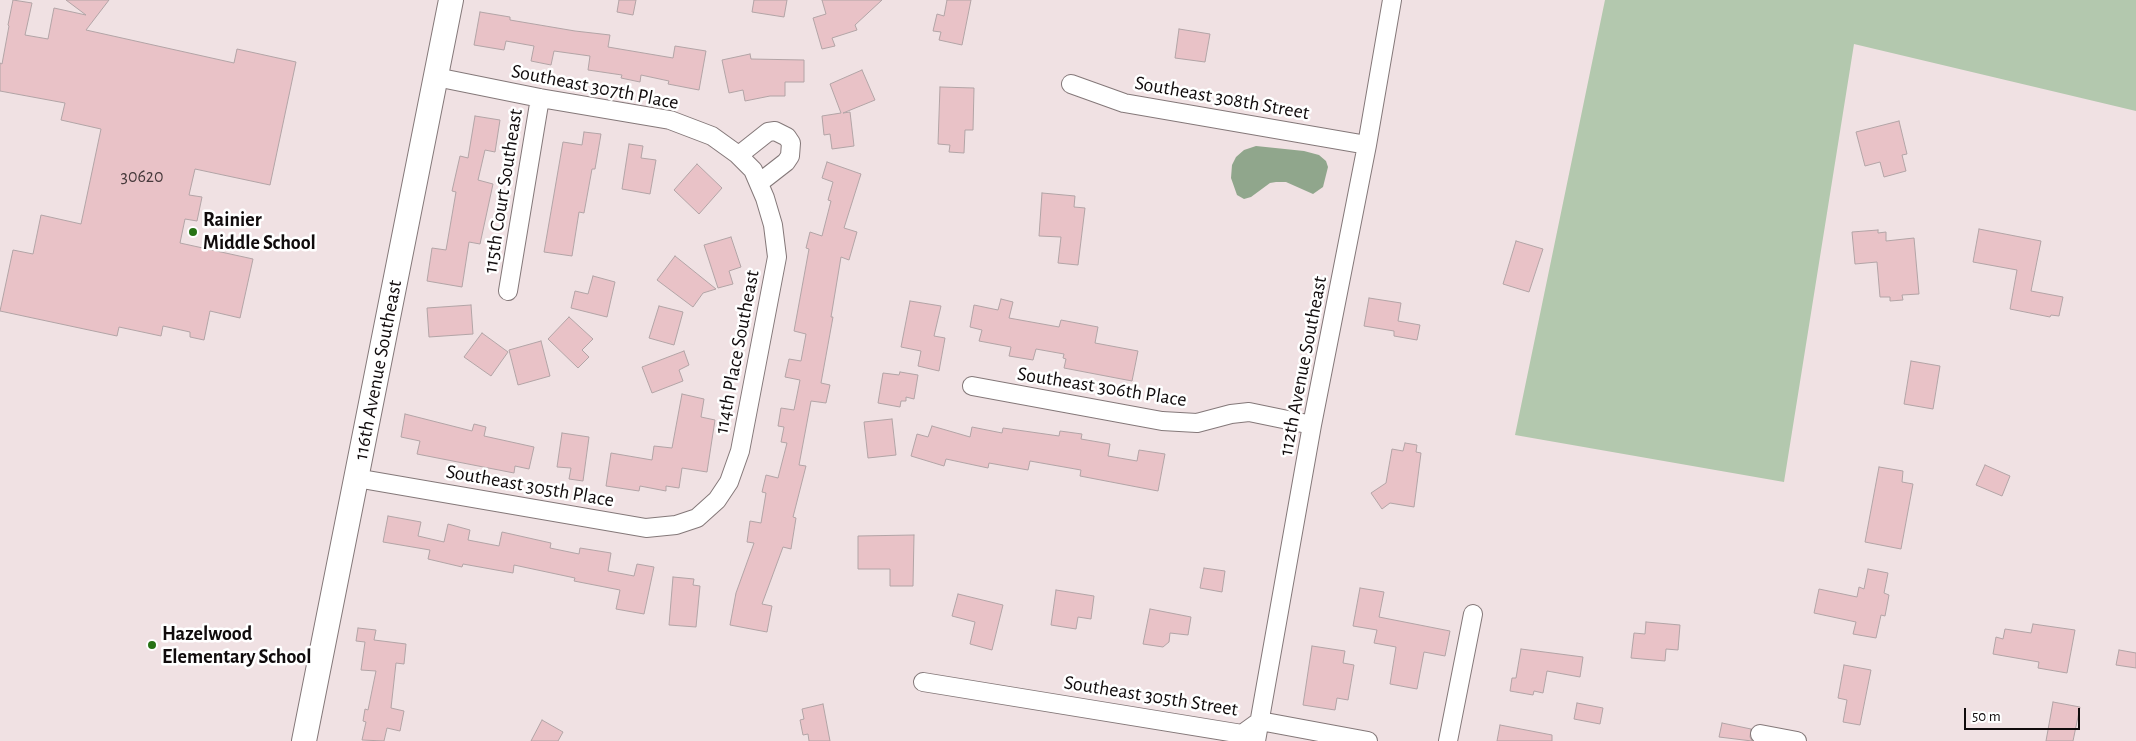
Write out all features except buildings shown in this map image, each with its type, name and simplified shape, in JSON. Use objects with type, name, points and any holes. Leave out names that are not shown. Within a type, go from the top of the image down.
[{"type":"street","name":"116th Avenue Southeast","points":[[304,741],[451,0]]},
{"type":"street","name":"112th Avenue Southeast","points":[[1256,741],[1312,425],[1367,145],[1392,0]]},
{"type":"street","name":"Southeast 307th Place","points":[[436,77],[540,98],[670,120],[712,136],[739,156],[756,176]]},
{"type":"street","name":"Southeast 308th Street","points":[[1072,84],[1124,103],[1367,145]]},
{"type":"street","name":"115th Court Southeast","points":[[508,291],[540,98]]},
{"type":"street","points":[[739,156],[768,132],[775,131],[787,137],[791,143],[790,156],[786,162],[756,176]]},
{"type":"street","name":"114th Place Southeast","points":[[697,518],[717,500],[729,482],[740,451],[777,257],[773,225],[756,176]]},
{"type":"street","name":"Southeast 306th Place","points":[[972,386],[1162,421],[1197,423],[1231,414],[1249,412],[1312,425]]},
{"type":"street","name":"Southeast 305th Place","points":[[356,478],[646,528],[676,525],[697,518]]},
{"type":"street","points":[[1448,741],[1474,614]]},
{"type":"street","name":"Southeast 305th Street","points":[[923,682],[1242,734],[1260,721],[1368,741]]},
{"type":"street","points":[[1760,734],[1797,741]]},
{"type":"shaded area","points":[[1605,0],[2136,0],[2136,111],[1854,44],[1784,482],[1515,435]]},
{"type":"shaded area","points":[[1256,146],[1304,151],[1319,155],[1326,161],[1328,167],[1323,187],[1313,194],[1286,182],[1276,182],[1270,183],[1251,197],[1244,199],[1237,195],[1231,178],[1232,165],[1236,157],[1244,150]]},
{"type":"place","name":"Rainier Middle School","points":[[193,232]]},
{"type":"place","name":"Hazelwood Elementary School","points":[[152,645]]}]
